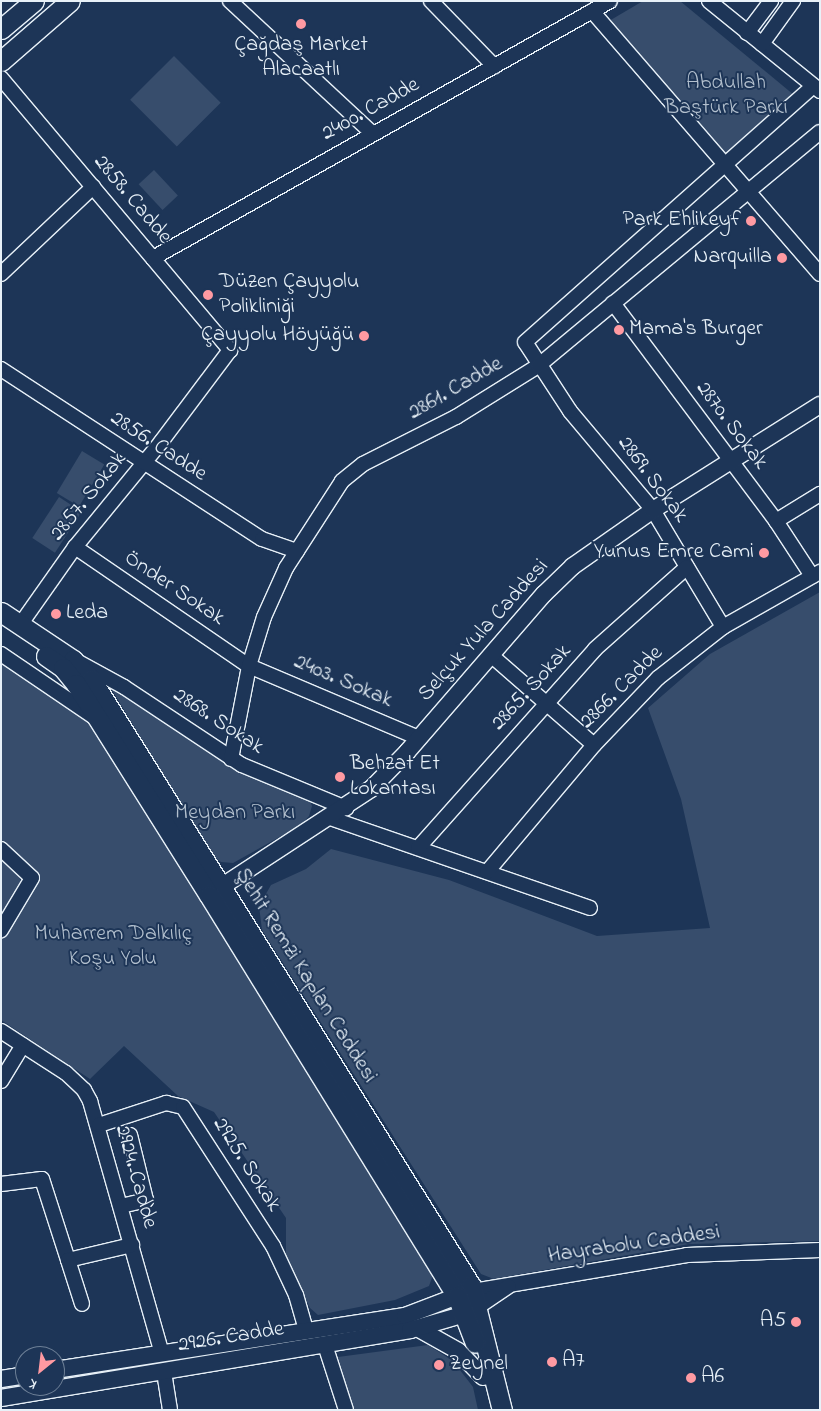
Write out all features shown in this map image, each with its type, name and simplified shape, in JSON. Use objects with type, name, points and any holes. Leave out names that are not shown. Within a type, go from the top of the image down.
[{"type":"main road","points":[[1,29],[34,1]]},
{"type":"main road","points":[[1,61],[70,1]]},
{"type":"main road","name":"Şehit Remzi Kaplan Caddesi","points":[[1,612],[11,626],[63,668],[215,891]]},
{"type":"main road","name":"Şehit Remzi Kaplan Caddesi","points":[[11,626],[73,660],[91,679],[215,891],[468,1302],[502,1410]]},
{"type":"main road","name":"Şehit Remzi Kaplan Caddesi","points":[[468,1302],[490,1410]]},
{"type":"street","points":[[230,1],[372,133]]},
{"type":"street","points":[[431,1],[494,66]]},
{"type":"street","name":"2400. Cadde","points":[[153,258],[372,133],[610,1]]},
{"type":"street","points":[[709,1],[817,89]]},
{"type":"street","points":[[747,32],[771,1]]},
{"type":"street","points":[[762,44],[793,1]]},
{"type":"street","points":[[592,12],[727,164],[820,274]]},
{"type":"street","name":"2858. Cadde","points":[[1,78],[230,350]]},
{"type":"street","name":"2861. Cadde","points":[[525,342],[727,164],[817,89]]},
{"type":"street","name":"2861. Cadde","points":[[231,759],[249,666],[264,617],[296,551],[342,481],[364,464],[456,417],[538,366],[820,132]]},
{"type":"street","points":[[1,274],[93,187]]},
{"type":"street","name":"2870. Sokak","points":[[613,303],[816,574]]},
{"type":"street","name":"2869. Sokak","points":[[525,342],[538,366],[588,433],[653,510],[723,627]]},
{"type":"street","name":"2857. Sokak","points":[[11,626],[143,463],[230,350]]},
{"type":"street","name":"2856. Cadde","points":[[1,369],[262,539],[296,551]]},
{"type":"street","name":"Selçuk Yula Caddesi","points":[[215,891],[346,808],[381,779],[564,574],[653,510],[820,405]]},
{"type":"street","points":[[776,520],[820,494]]},
{"type":"street","name":"Önder Sokak","points":[[75,547],[249,666]]},
{"type":"street","name":"2865. Sokak","points":[[418,848],[631,614],[687,567]]},
{"type":"street","name":"2866. Cadde","points":[[487,872],[594,745],[658,678],[723,627],[816,574]]},
{"type":"street","points":[[1,654],[96,719]]},
{"type":"street","points":[[492,656],[594,745]]},
{"type":"street","name":"2868. Sokak","points":[[73,660],[124,687],[231,759],[268,778],[346,808]]},
{"type":"street","name":"2403. Sokak","points":[[249,666],[419,738]]},
{"type":"street","points":[[330,818],[590,908]]},
{"type":"street","points":[[1,849],[32,878],[2,928]]},
{"type":"street","name":"2924. Cadde","points":[[1,1032],[76,1081],[90,1101],[99,1125],[160,1352]]},
{"type":"street","points":[[1,1081],[23,1045]]},
{"type":"street","name":"2925. Sokak","points":[[99,1125],[166,1103],[183,1107],[273,1246],[296,1295],[306,1330]]},
{"type":"street","points":[[121,1206],[146,1200],[130,1135]]},
{"type":"street","points":[[1,1184],[42,1180],[82,1304]]},
{"type":"street","points":[[68,1260],[132,1245]]},
{"type":"street","name":"Hayrabolu Caddesi","points":[[468,1302],[514,1283],[687,1255],[820,1250]]},
{"type":"street","name":"2926. Cadde","points":[[1,1398],[325,1346],[419,1328],[468,1302]]},
{"type":"street","name":"2926. Cadde","points":[[65,1368],[414,1314],[468,1302]]},
{"type":"street","points":[[419,1328],[458,1351],[483,1377]]},
{"type":"street","points":[[325,1346],[346,1410]]},
{"type":"street","points":[[160,1352],[170,1410]]},
{"type":"street","points":[[1,1379],[15,1377]]},
{"type":"green space","name":"Abdullah Baştürk Parkı","points":[[643,1],[680,1],[794,95],[722,157],[609,21]]},
{"type":"green space","points":[[174,56],[221,103],[177,147],[130,100]]},
{"type":"green space","points":[[154,170],[178,196],[163,210],[139,184]]},
{"type":"green space","points":[[82,451],[104,464],[79,506],[57,493]]},
{"type":"green space","points":[[59,497],[82,512],[55,553],[32,538]]},
{"type":"green space","points":[[820,592],[820,1241],[689,1244],[494,1279],[481,1274],[262,930],[259,906],[271,885],[306,869],[331,849],[449,880],[597,936],[710,928],[681,799],[648,708],[710,654]]},
{"type":"green space","name":"Muharrem Dalkılıç Koşu Yolu","points":[[1,658],[93,725],[203,904],[246,963],[425,1257],[433,1275],[429,1286],[395,1300],[318,1315],[310,1308],[286,1257],[286,1218],[214,1112],[178,1096],[124,1046],[90,1079],[1,1020],[1,941],[38,878],[1,842]]},
{"type":"green space","name":"Meydan Parkı","points":[[106,680],[308,796],[312,806],[309,816],[301,825],[233,863],[221,862],[211,855]]},
{"type":"green space","points":[[1,859],[19,876],[22,886],[1,918]]},
{"type":"green space","points":[[428,1345],[453,1361],[473,1387],[478,1410],[353,1410],[338,1357]]},
{"type":"place","name":"Çağdaş Market Alacaatlı","points":[[301,24]]},
{"type":"place","name":"Park Ehlikeyf","points":[[751,221]]},
{"type":"place","name":"Narquilla","points":[[782,258]]},
{"type":"place","name":"Düzen Çayyolu Polikliniği","points":[[208,295]]},
{"type":"place","name":"Mama's Burger","points":[[619,330]]},
{"type":"place","name":"Çayyolu Höyüğü","points":[[364,336]]},
{"type":"place","name":"Yunus Emre Cami","points":[[764,553]]},
{"type":"place","name":"Leda","points":[[56,614]]},
{"type":"place","name":"Behzat Et Lokantası","points":[[340,777]]},
{"type":"place","name":"A5","points":[[796,1322]]},
{"type":"place","name":"A7","points":[[552,1362]]},
{"type":"place","name":"Zeynel","points":[[439,1365]]},
{"type":"place","name":"A6","points":[[691,1378]]}]
